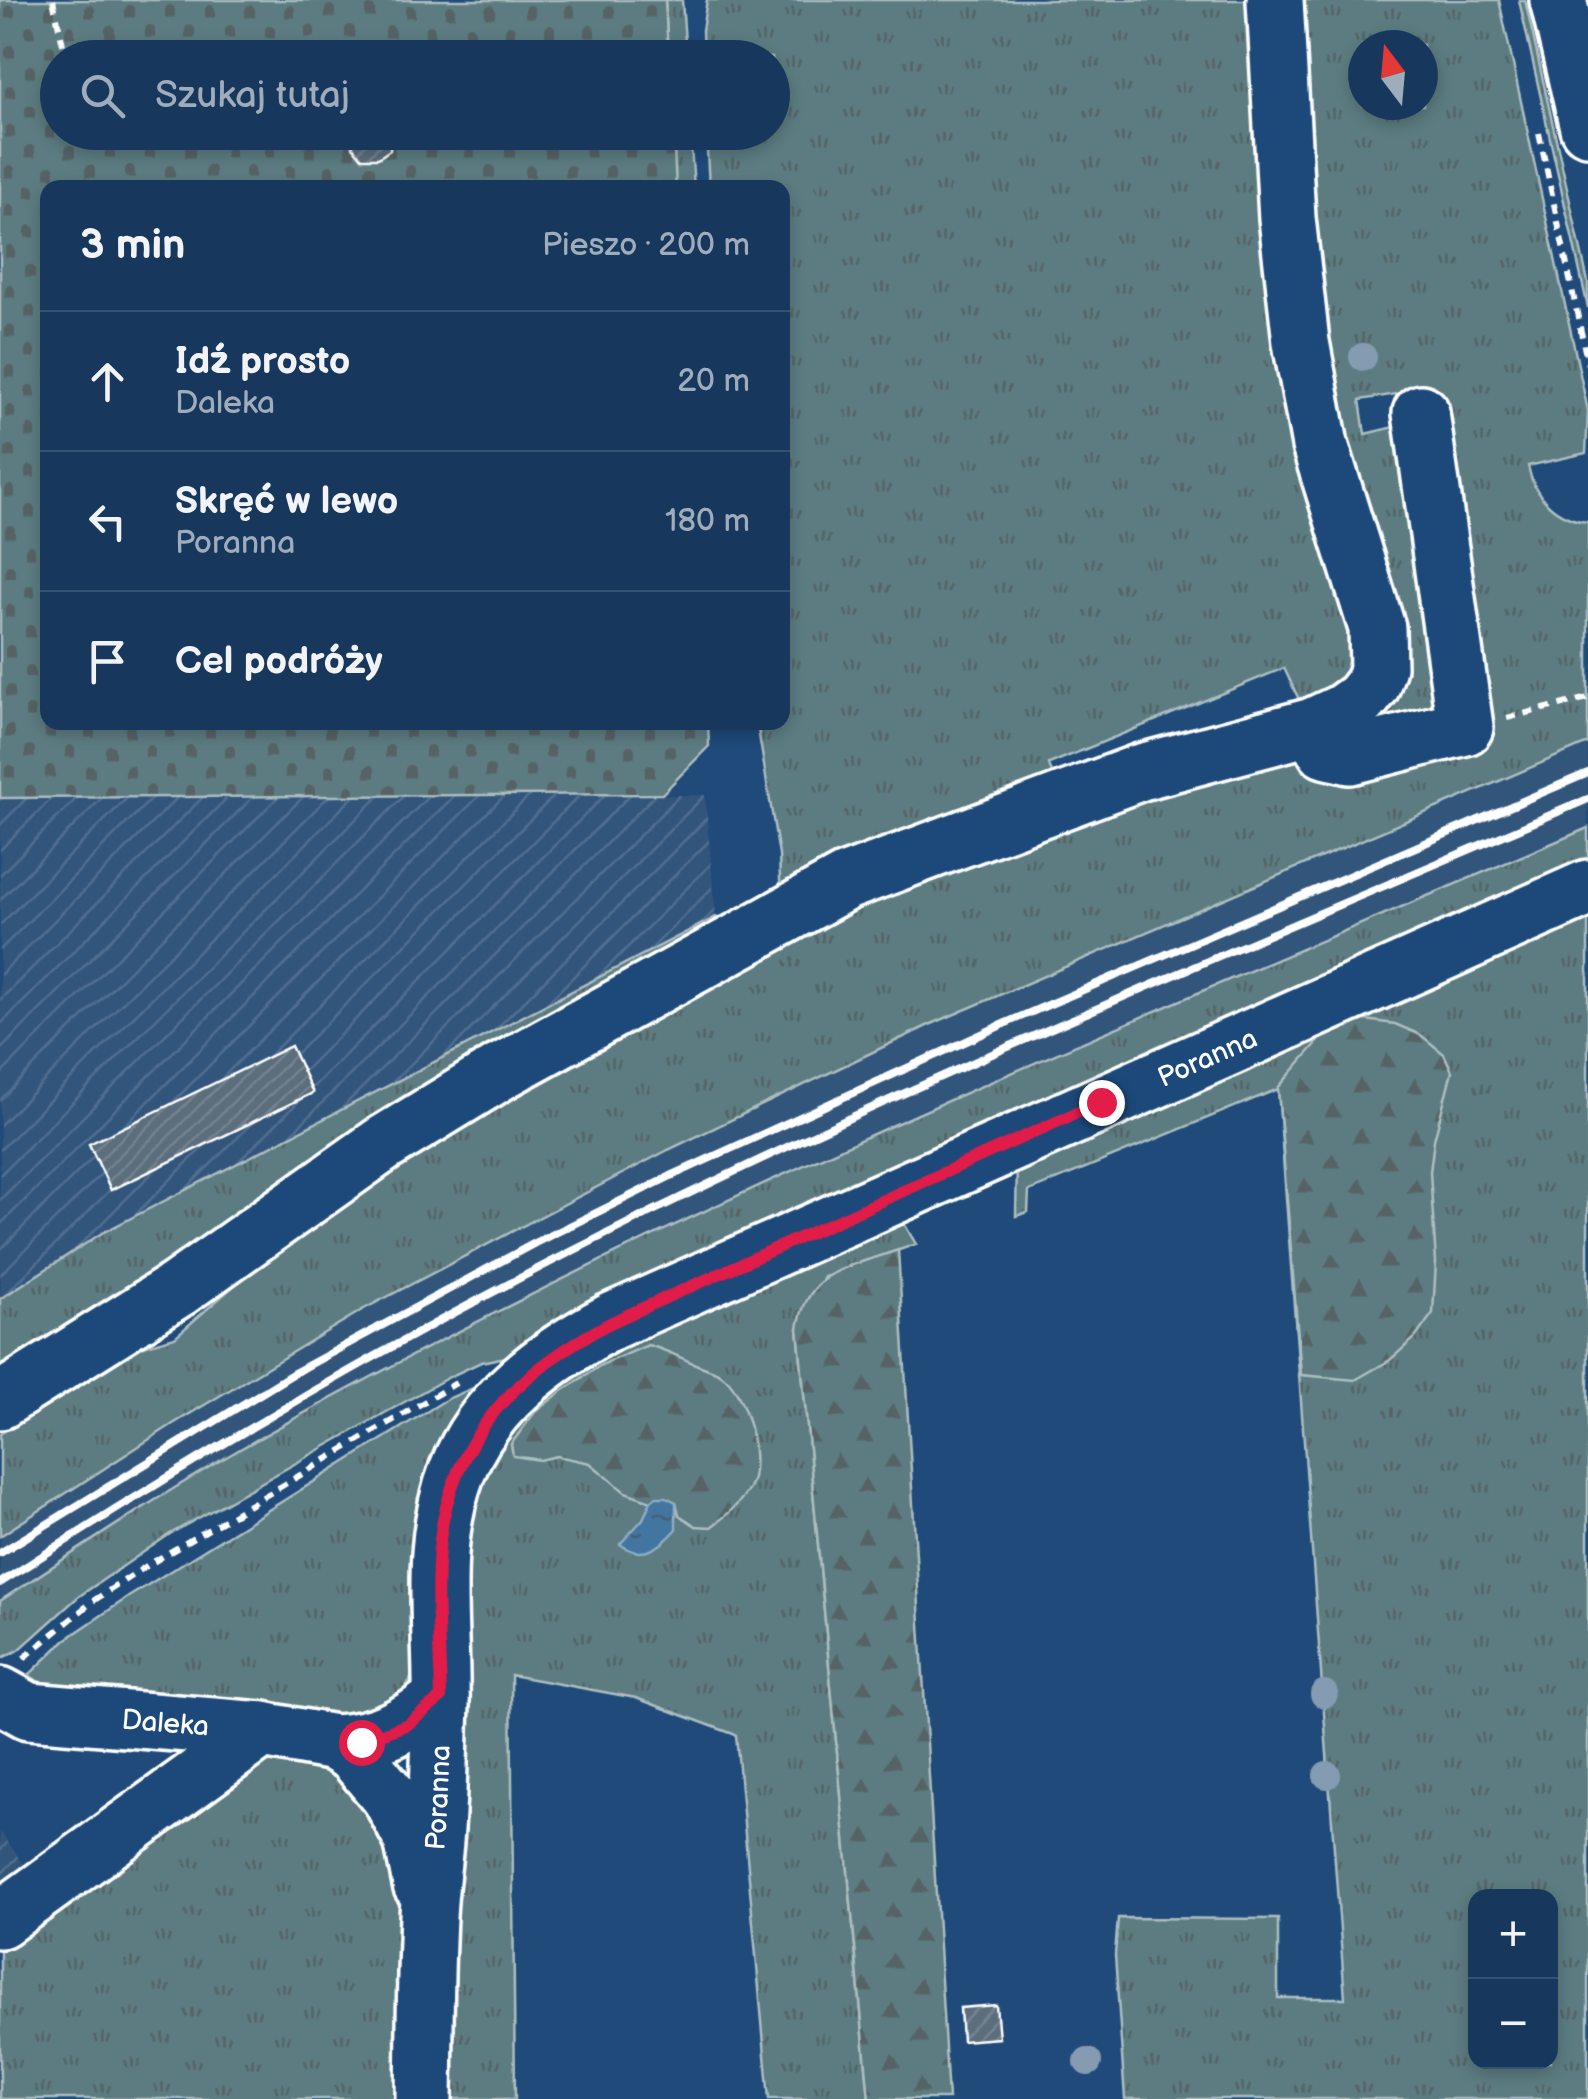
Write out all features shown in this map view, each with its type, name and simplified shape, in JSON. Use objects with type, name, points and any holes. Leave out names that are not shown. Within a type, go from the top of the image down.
[{"type":"street","points":[[0,1400],[178,1289],[383,1144],[502,1071],[846,882],[1140,772],[1313,726],[1361,699],[1372,686],[1380,649],[1378,628],[1320,445],[1301,342],[1287,218],[1274,0]]},
{"type":"street","points":[[1558,0],[1562,125]]},
{"type":"street","points":[[1313,726],[1324,750],[1350,756],[1465,727],[1421,413]]},
{"type":"street","name":"Poranna","points":[[428,1914],[436,1840],[441,1698],[438,1574],[443,1521],[458,1469],[485,1424],[524,1377],[578,1340],[630,1313],[1588,888]]},
{"type":"street","name":"Daleka","points":[[7,1681],[29,1711],[262,1730],[335,1743],[361,1742],[384,1735],[408,1724],[441,1698]]},
{"type":"street","points":[[0,1920],[262,1730]]},
{"type":"street","points":[[335,1743],[355,1755],[390,1798],[412,1839],[428,1914],[424,2099]]},
{"type":"path","points":[[54,0],[62,40]]},
{"type":"path","points":[[1562,125],[1588,364]]},
{"type":"path","points":[[1465,727],[1588,698]]},
{"type":"path","points":[[7,1681],[93,1601],[460,1381]]},
{"type":"shaded area","points":[[1588,743],[1588,828],[990,1083],[625,1246],[239,1450],[0,1601],[0,1536],[173,1424],[364,1309],[668,1150],[927,1026]]},
{"type":"shaded area","points":[[705,795],[716,917],[102,1233],[0,1299],[0,798]]},
{"type":"shaded area","points":[[0,1831],[51,1902],[0,1938]]},
{"type":"green space","points":[[0,0],[665,0],[667,40],[40,40],[40,150],[674,150],[676,180],[40,180],[40,730],[708,730],[709,746],[662,794],[0,798]]},
{"type":"green space","points":[[665,0],[682,0],[685,40],[667,40]]},
{"type":"green space","points":[[707,0],[1257,0],[1357,627],[1350,680],[1305,712],[1284,668],[1049,764],[1057,790],[781,904],[779,855],[758,730],[790,730],[790,180],[709,180],[707,150],[790,150],[790,40],[702,40]]},
{"type":"green space","points":[[1292,0],[1499,0],[1588,411],[1586,453],[1528,466],[1535,487],[1548,504],[1566,516],[1588,522],[1588,743],[927,1026],[668,1150],[364,1309],[173,1424],[0,1536],[0,1434],[130,1350],[175,1337],[281,1245],[505,1092],[871,902],[1210,767],[1297,760],[1342,768],[1492,733],[1471,590],[1427,389],[1360,400],[1365,434],[1398,426],[1444,667],[1432,713],[1343,744],[1390,698],[1404,661],[1328,401]]},
{"type":"green space","points":[[1519,0],[1525,0],[1588,282],[1588,308]]},
{"type":"green space","points":[[674,150],[691,150],[693,180],[658,180],[675,169]]},
{"type":"green space","points":[[1588,828],[1588,870],[529,1352],[481,1362],[447,1378],[170,1534],[78,1597],[19,1650],[0,1659],[0,1601],[209,1467],[403,1360],[568,1276],[905,1120]]},
{"type":"green space","points":[[1588,905],[1588,2099],[1125,2099],[1115,1955],[1118,1918],[1278,1919],[1278,1998],[1345,1998],[1278,1089],[1029,1191],[1028,1212],[1016,1216],[1017,1159]]},
{"type":"green space","points":[[716,917],[725,938],[0,1382],[0,1299],[102,1233]]},
{"type":"green space","points":[[1365,1020],[1395,1024],[1421,1035],[1444,1054],[1452,1071],[1430,1172],[1436,1262],[1433,1313],[1415,1338],[1390,1360],[1355,1380],[1301,1375],[1278,1088],[1324,1035]]},
{"type":"green space","points":[[895,1222],[905,1225],[916,1244],[824,1277],[798,1328],[869,2099],[769,2099],[736,1735],[636,1698],[511,1675],[515,2099],[444,2099],[458,1612],[475,1478],[545,1382]]},
{"type":"green space","points":[[898,1250],[948,2099],[869,2099],[798,1328],[803,1308],[821,1282],[847,1267]]},
{"type":"green space","points":[[648,1345],[720,1374],[745,1410],[753,1445],[753,1477],[741,1499],[711,1527],[696,1526],[679,1515],[676,1502],[656,1497],[651,1501],[625,1492],[590,1463],[557,1456],[540,1460],[513,1456],[511,1444],[535,1412],[601,1365]]},
{"type":"green space","points":[[490,1381],[413,1675],[396,1704],[340,1723],[222,1699],[72,1693],[42,1684],[29,1675],[65,1640],[130,1596],[447,1399]]},
{"type":"green space","points":[[248,1757],[314,1763],[366,1797],[404,1887],[404,2099],[0,2099],[0,1938]]},
{"type":"water","points":[[656,1497],[676,1502],[676,1530],[664,1542],[643,1552],[620,1544],[643,1519]]},
{"type":"building","points":[[355,150],[390,150],[378,158],[362,158]]},
{"type":"building","points":[[291,1046],[313,1093],[111,1190],[89,1144]]},
{"type":"building","points":[[996,2005],[999,2038],[962,2041],[960,2008]]},
{"type":"railway","points":[[0,1553],[294,1373],[535,1243],[671,1176],[1006,1023],[1588,773]]},
{"type":"railway","points":[[0,1583],[338,1377],[547,1264],[674,1201],[933,1080],[1588,799]]},
{"type":"route","points":[[361,1742],[408,1724],[441,1698],[438,1574],[443,1521],[458,1469],[485,1424],[524,1377],[612,1322],[1101,1102]]}]
